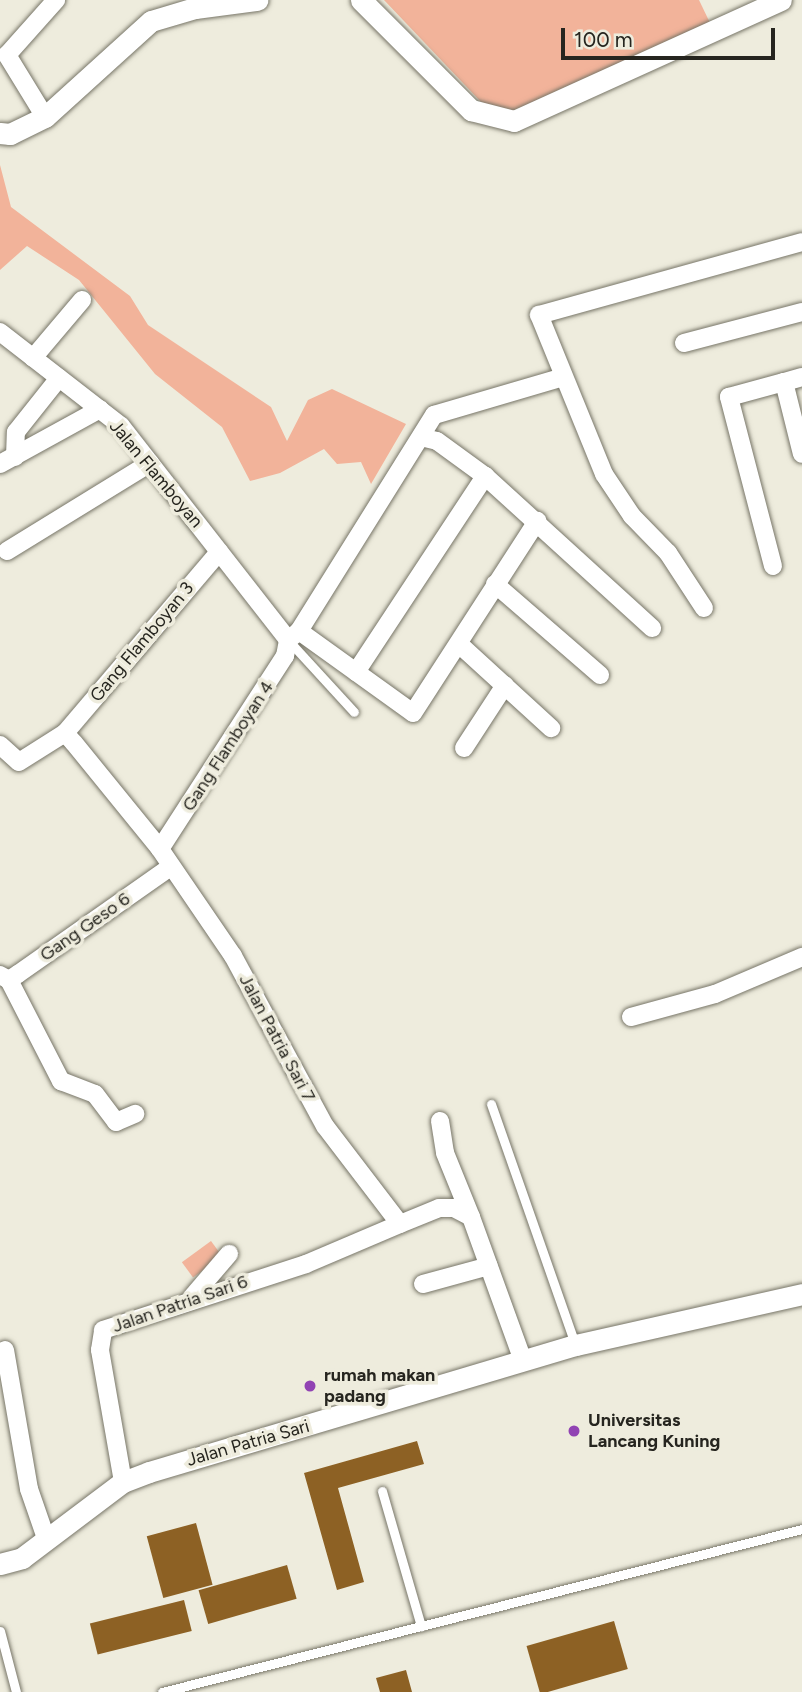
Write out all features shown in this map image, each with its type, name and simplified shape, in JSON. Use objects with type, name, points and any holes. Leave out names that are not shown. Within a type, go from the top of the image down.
[{"type":"street","points":[[45,117],[7,55],[56,0]]},
{"type":"street","points":[[0,133],[10,134],[45,117],[151,21],[193,4],[257,0]]},
{"type":"street","points":[[361,0],[471,110],[514,121],[776,1]]},
{"type":"street","points":[[704,608],[668,553],[632,516],[604,474],[561,378],[539,315],[802,242]]},
{"type":"street","points":[[33,358],[82,300]]},
{"type":"street","points":[[684,343],[802,312]]},
{"type":"street","name":"Jalan Flamboyan","points":[[0,332],[100,409],[149,463],[219,552],[293,636],[356,673],[413,713],[459,644]]},
{"type":"street","points":[[773,566],[730,397],[802,377]]},
{"type":"street","points":[[7,461],[16,432],[59,378]]},
{"type":"street","name":"Gang Flamboyan 4","points":[[160,849],[285,656],[293,636],[434,415],[561,378]]},
{"type":"street","points":[[784,382],[802,454]]},
{"type":"street","points":[[7,461],[100,409]]},
{"type":"street","points":[[421,437],[437,441],[485,476],[652,628]]},
{"type":"street","points":[[7,551],[149,463]]},
{"type":"street","points":[[356,673],[485,476]]},
{"type":"street","points":[[537,521],[459,644],[551,728]]},
{"type":"street","name":"Gang Flamboyan 3","points":[[65,733],[219,552]]},
{"type":"street","points":[[495,584],[600,675]]},
{"type":"street","points":[[464,748],[505,685]]},
{"type":"street","points":[[0,745],[14,761],[24,761],[65,733]]},
{"type":"street","name":"Jalan Patria Sari 7","points":[[65,733],[160,849],[233,956],[325,1126],[401,1224]]},
{"type":"street","name":"Gang Geso 6","points":[[4,977],[170,867]]},
{"type":"street","points":[[631,1017],[715,995],[802,957]]},
{"type":"street","points":[[4,977],[61,1081],[95,1094],[116,1122],[135,1114]]},
{"type":"street","points":[[440,1121],[445,1153],[523,1362]]},
{"type":"street","points":[[401,1224],[439,1208],[471,1217]]},
{"type":"street","name":"Jalan Patria Sari 6","points":[[123,1482],[99,1337],[103,1330],[192,1297],[317,1260],[401,1224]]},
{"type":"street","points":[[192,1297],[229,1254]]},
{"type":"street","points":[[423,1284],[489,1266]]},
{"type":"street","name":"Jalan Patria Sari","points":[[0,1564],[47,1541],[123,1482],[576,1345],[802,1294]]},
{"type":"street","points":[[5,1350],[29,1489],[47,1541]]},
{"type":"lane","points":[[293,636],[354,712]]},
{"type":"lane","points":[[491,1104],[576,1345]]},
{"type":"lane","points":[[382,1490],[421,1626]]},
{"type":"lane","points":[[162,1692],[802,1529]]},
{"type":"lane","points":[[0,1631],[16,1692]]},
{"type":"shaded area","points":[[384,0],[699,0],[711,25],[510,114],[481,102]]},
{"type":"shaded area","points":[[0,165],[11,207],[130,296],[148,325],[271,407],[287,441],[308,400],[332,389],[406,424],[371,484],[361,462],[337,464],[324,449],[280,473],[250,481],[222,427],[155,374],[79,280],[27,246],[0,270]]},
{"type":"shaded area","points":[[211,1241],[222,1256],[193,1278],[182,1262]]},
{"type":"building","points":[[417,1441],[424,1464],[338,1488],[364,1582],[337,1590],[304,1473]]},
{"type":"building","points":[[196,1523],[213,1585],[163,1598],[147,1536]]},
{"type":"building","points":[[287,1565],[297,1599],[208,1624],[199,1590]]},
{"type":"building","points":[[184,1600],[192,1631],[98,1655],[90,1623]]},
{"type":"building","points":[[614,1621],[628,1669],[540,1692],[527,1646]]},
{"type":"building","points":[[406,1670],[412,1692],[380,1692],[376,1678]]},
{"type":"place","name":"rumah makan padang","points":[[310,1386]]},
{"type":"place","name":"Universitas Lancang Kuning","points":[[574,1431]]}]
